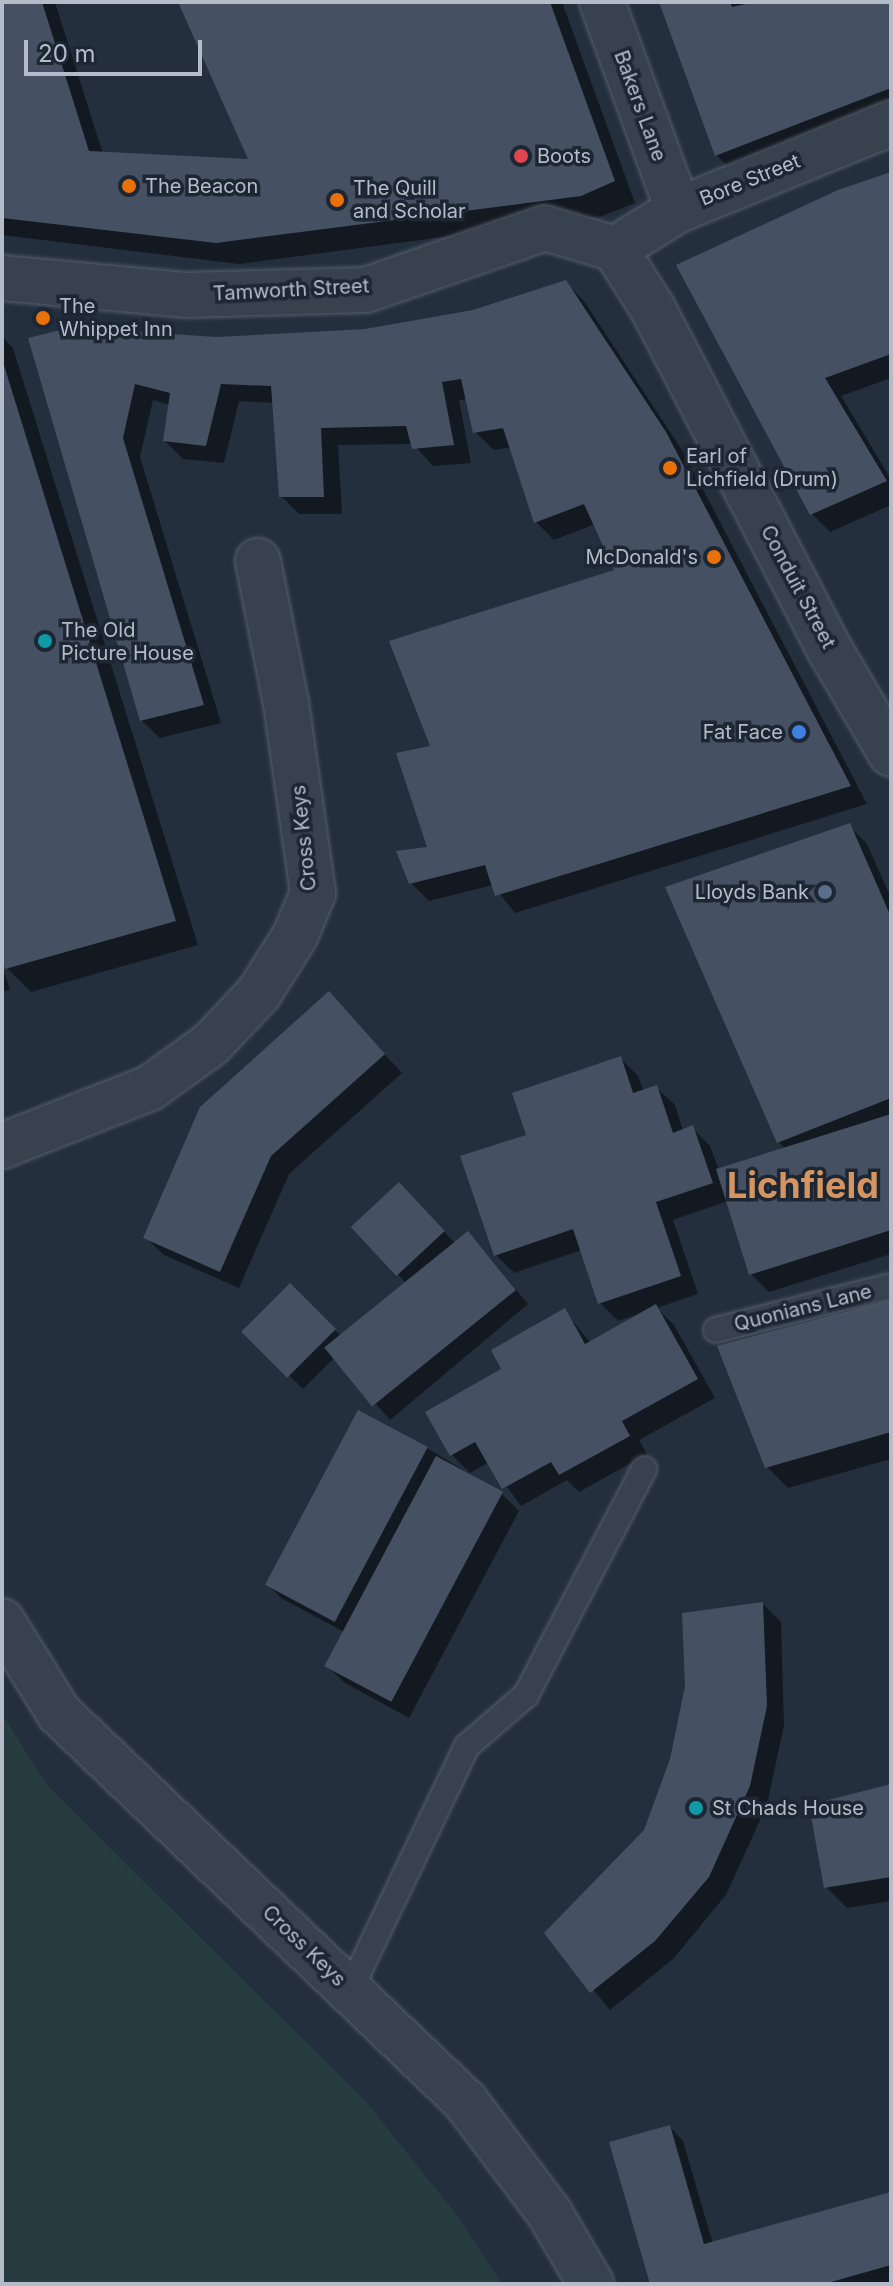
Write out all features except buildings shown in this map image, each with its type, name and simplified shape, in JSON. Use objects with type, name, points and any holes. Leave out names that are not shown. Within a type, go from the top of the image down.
[{"type":"street","name":"Bakers Lane","points":[[602,2],[678,210]]},
{"type":"street","name":"Bore Street","points":[[615,249],[678,210],[891,123]]},
{"type":"street","name":"Tamworth Street","points":[[2,278],[187,295],[366,290],[545,228],[615,249]]},
{"type":"street","name":"Conduit Street","points":[[615,249],[653,309],[827,645],[891,754]]},
{"type":"street","name":"Cross Keys","points":[[2,1146],[150,1088],[199,1053],[259,993],[295,936],[313,893],[286,703],[258,561]]},
{"type":"street","name":"Cross Keys","points":[[2,1621],[59,1713],[465,2101],[550,2214],[591,2284]]},
{"type":"lane","name":"Quonians Lane","points":[[716,1330],[891,1286]]},
{"type":"lane","points":[[350,1990],[467,1746],[526,1695],[644,1469]]},
{"type":"green space","points":[[2,1714],[47,1785],[366,2102],[457,2215],[502,2284],[2,2284]]},
{"type":"place","name":"Boots","points":[[521,156]]},
{"type":"place","name":"The Beacon","points":[[129,186]]},
{"type":"place","name":"The Quill and Scholar","points":[[337,200]]},
{"type":"place","name":"The Whippet Inn","points":[[43,318]]},
{"type":"place","name":"Earl of Lichfield (Drum)","points":[[670,468]]},
{"type":"place","name":"McDonald's","points":[[714,557]]},
{"type":"place","name":"The Old Picture House","points":[[45,641]]},
{"type":"place","name":"Fat Face","points":[[799,732]]},
{"type":"place","name":"Lloyds Bank","points":[[825,892]]},
{"type":"place","name":"St Chads House","points":[[696,1808]]},
{"type":"district","name":"Lichfield","points":[[803,1186]]}]
